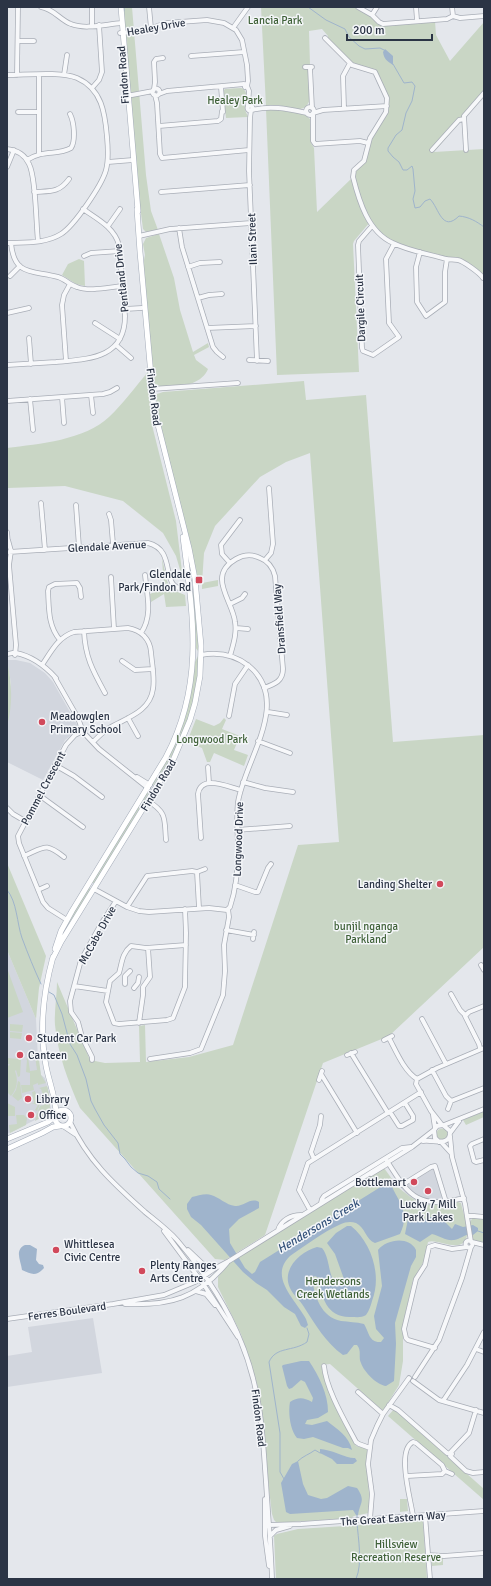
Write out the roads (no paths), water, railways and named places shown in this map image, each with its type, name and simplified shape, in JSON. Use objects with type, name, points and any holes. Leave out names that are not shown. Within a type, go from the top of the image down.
[{"type":"main road","name":"Findon Road","points":[[56,1115],[55,1098],[46,1066],[42,1031],[45,992],[52,960],[61,931],[77,902],[92,886],[148,801],[174,758],[190,720],[198,684],[201,654],[196,588],[189,548],[157,424],[152,389],[136,191],[131,160],[120,7]]},
{"type":"main road","name":"Findon Road","points":[[52,960],[68,933],[92,886],[166,757],[181,725],[190,690],[193,654],[189,589],[181,520]]},
{"type":"main road","points":[[189,589],[196,588]]},
{"type":"main road","points":[[193,654],[201,654]]},
{"type":"main road","points":[[149,787],[155,790]]},
{"type":"main road","points":[[61,931],[63,934],[68,933]]},
{"type":"main road","name":"Findon Road","points":[[55,1098],[65,1111]]},
{"type":"main road","points":[[7,1139],[48,1122],[60,1111],[65,1111],[70,1115],[70,1122],[67,1125],[53,1127],[7,1149]]},
{"type":"main road","points":[[56,1115],[56,1123],[61,1126]]},
{"type":"street","points":[[18,75],[18,7],[23,7]]},
{"type":"street","points":[[41,7],[51,8],[66,22],[73,25],[92,26],[121,23]]},
{"type":"street","points":[[92,7],[92,26]]},
{"type":"street","points":[[149,7],[151,28]]},
{"type":"street","points":[[248,7],[233,28],[240,37],[244,52],[248,77],[246,86],[249,95],[250,108],[278,107],[299,111],[310,111],[387,106]]},
{"type":"street","points":[[358,7],[372,15],[375,20],[382,24],[417,20],[447,19],[453,16],[460,18],[484,16]]},
{"type":"street","points":[[372,15],[377,7]]},
{"type":"street","points":[[416,7],[417,20]]},
{"type":"street","points":[[452,7],[453,16]]},
{"type":"street","name":"Healey Drive","points":[[121,33],[143,31],[163,23],[204,20],[224,23],[233,28]]},
{"type":"street","points":[[92,88],[99,80],[102,72],[99,25]]},
{"type":"street","points":[[325,38],[350,64],[372,71],[376,74],[387,98],[385,116],[368,143],[364,161],[354,170],[353,177],[372,226],[394,244],[447,259],[459,260],[483,278]]},
{"type":"street","points":[[18,41],[34,41]]},
{"type":"street","points":[[191,56],[244,52]]},
{"type":"street","points":[[64,75],[67,55]]},
{"type":"street","points":[[163,58],[157,58],[154,61],[160,154],[162,158],[249,152]]},
{"type":"street","points":[[344,108],[342,77],[350,64]]},
{"type":"street","points":[[309,67],[311,98],[310,111],[313,141],[315,144],[360,141],[368,143]]},
{"type":"street","points":[[7,75],[64,75],[78,79],[92,88],[100,99],[104,111],[108,162],[102,181],[83,209],[63,233],[51,239],[9,243],[13,255],[20,266],[30,273],[56,277],[77,288],[86,289],[123,286]]},
{"type":"street","points":[[39,75],[39,154]]},
{"type":"street","points":[[127,95],[246,86]]},
{"type":"street","points":[[159,126],[220,122],[223,120],[220,87]]},
{"type":"street","points":[[466,150],[465,115],[484,93]]},
{"type":"street","name":"Ilani Street","points":[[250,108],[249,152],[257,361]]},
{"type":"street","points":[[18,112],[39,112]]},
{"type":"street","points":[[27,160],[39,154],[60,151],[72,147],[72,122],[70,114]]},
{"type":"street","points":[[432,150],[459,120],[464,119]]},
{"type":"street","points":[[7,149],[14,150],[23,155],[27,160],[32,173],[38,241]]},
{"type":"street","points":[[7,166],[14,150]]},
{"type":"street","points":[[108,162],[131,160]]},
{"type":"street","points":[[34,192],[59,190],[69,179]]},
{"type":"street","points":[[160,192],[250,185]]},
{"type":"street","name":"Pentland Drive","points":[[7,365],[98,357],[109,351],[120,339],[125,323],[125,309],[120,251],[117,238],[108,226],[83,209]]},
{"type":"street","points":[[108,226],[120,209]]},
{"type":"street","points":[[140,236],[179,228],[251,223]]},
{"type":"street","name":"Dargile Circuit","points":[[372,226],[358,242],[358,245],[362,348],[363,351],[374,355],[399,338],[389,323],[386,259],[394,244]]},
{"type":"street","points":[[179,228],[181,243],[213,348],[223,357]]},
{"type":"street","points":[[84,256],[91,253],[120,251]]},
{"type":"street","points":[[420,252],[416,268],[417,302],[426,316],[445,302],[445,272],[447,259]]},
{"type":"street","points":[[188,266],[200,263],[220,262]]},
{"type":"street","points":[[10,276],[20,266]]},
{"type":"street","points":[[66,361],[62,305],[64,295],[70,284]]},
{"type":"street","points":[[198,298],[222,294]]},
{"type":"street","points":[[7,313],[29,308]]},
{"type":"street","points":[[125,309],[142,308]]},
{"type":"street","points":[[95,323],[120,339]]},
{"type":"street","points":[[207,328],[256,326]]},
{"type":"street","points":[[29,338],[31,364]]},
{"type":"street","points":[[116,345],[131,358]]},
{"type":"street","points":[[249,360],[268,362]]},
{"type":"street","points":[[152,389],[238,383]]},
{"type":"street","points":[[7,401],[91,395],[106,393],[117,388]]},
{"type":"street","points":[[91,395],[93,413]]},
{"type":"street","points":[[62,397],[64,423]]},
{"type":"street","points":[[30,399],[33,430]]},
{"type":"street","points":[[230,656],[236,628],[230,604],[224,593],[222,583],[224,572],[230,563],[236,559],[246,556],[258,557],[265,560],[270,553],[273,544],[269,488]]},
{"type":"street","points":[[41,503],[45,550]]},
{"type":"street","points":[[76,505],[79,547]]},
{"type":"street","points":[[109,514],[113,544]]},
{"type":"street","points":[[230,563],[222,554],[221,545],[240,520]]},
{"type":"street","points":[[7,532],[10,552],[10,600],[15,635],[15,654]]},
{"type":"street","name":"Glendale Avenue","points":[[10,552],[145,542],[155,545],[161,550],[166,558],[172,584],[178,588],[189,589]]},
{"type":"street","name":"Dransfield Way","points":[[264,688],[277,683],[283,672],[276,579],[272,569],[265,560]]},
{"type":"street","points":[[141,633],[146,625],[148,615],[146,575]]},
{"type":"street","points":[[111,577],[114,629]]},
{"type":"street","points":[[60,640],[54,632],[51,624],[48,591],[49,587],[55,584],[77,583],[80,586],[81,597]]},
{"type":"street","points":[[230,604],[242,598],[245,594]]},
{"type":"street","points":[[236,628],[248,629]]},
{"type":"street","points":[[42,665],[60,640],[71,633],[131,629],[141,633],[146,638],[150,645],[154,686],[150,699],[142,710],[106,731],[93,742]]},
{"type":"street","points":[[84,631],[85,648],[89,662],[105,693]]},
{"type":"street","points":[[7,655],[15,654],[33,660],[42,665],[54,676],[82,723],[83,731],[103,752],[149,787]]},
{"type":"street","name":"Longwood Drive","points":[[150,1059],[201,1050],[223,994],[225,971],[224,945],[230,917],[228,909],[231,906],[235,885],[238,856],[237,811],[243,782],[268,712],[268,702],[260,678],[248,665],[230,656],[201,654]]},
{"type":"street","points":[[122,661],[135,670],[152,669]]},
{"type":"street","points":[[229,716],[235,684],[248,665]]},
{"type":"street","points":[[268,712],[287,714]]},
{"type":"street","points":[[128,718],[138,736]]},
{"type":"street","name":"Pommel Crescent","points":[[67,920],[46,906],[38,890],[18,839],[19,832],[66,745],[73,737],[83,731]]},
{"type":"street","points":[[258,741],[290,753]]},
{"type":"street","points":[[55,765],[74,776],[102,797]]},
{"type":"street","points":[[208,767],[210,783]]},
{"type":"street","points":[[243,782],[265,788],[293,792]]},
{"type":"street","points":[[201,838],[198,794],[202,785],[210,783],[241,790]]},
{"type":"street","points":[[39,796],[83,827]]},
{"type":"street","points":[[148,801],[158,807],[163,813],[166,840]]},
{"type":"street","points":[[7,808],[13,814],[25,821]]},
{"type":"street","points":[[237,830],[290,826]]},
{"type":"street","points":[[24,856],[48,847],[53,848],[64,857]]},
{"type":"street","points":[[235,885],[258,892],[271,864]]},
{"type":"street","points":[[126,907],[147,876],[192,871],[197,872],[205,869]]},
{"type":"street","points":[[197,872],[199,908]]},
{"type":"street","points":[[38,890],[47,886]]},
{"type":"street","points":[[92,886],[126,907],[144,912],[199,908],[228,909]]},
{"type":"street","name":"McCabe Drive","points":[[92,1060],[82,1037],[79,1025],[70,1009],[70,999],[83,956],[116,901]]},
{"type":"street","points":[[184,909],[186,945],[185,987],[173,1018],[169,1020],[139,1023],[114,1023],[106,1003],[108,991],[110,981],[120,973],[121,962],[129,947],[134,946],[148,948],[186,945]]},
{"type":"street","points":[[226,930],[254,935]]},
{"type":"street","points":[[139,1023],[143,986],[150,977],[148,948]]},
{"type":"street","points":[[481,965],[484,970]]},
{"type":"street","points":[[125,984],[125,976],[130,971]]},
{"type":"street","points":[[120,973],[125,976]]},
{"type":"street","points":[[134,988],[138,983],[139,977]]},
{"type":"street","points":[[138,983],[143,986]]},
{"type":"street","points":[[74,986],[108,991]]},
{"type":"street","points":[[416,1079],[482,1047],[476,1040],[465,1019],[465,1014],[460,1010],[451,994]]},
{"type":"street","points":[[465,1014],[484,1006]]},
{"type":"street","points":[[422,1019],[446,1064]]},
{"type":"street","points":[[384,1040],[390,1037],[404,1064],[412,1076],[416,1079],[416,1084],[431,1111],[443,1125],[448,1128],[452,1157]]},
{"type":"street","points":[[351,1053],[389,1113],[399,1126],[413,1120],[413,1116],[405,1103]]},
{"type":"street","points":[[432,1070],[446,1096],[451,1101]]},
{"type":"street","points":[[319,1080],[321,1073],[356,1132]]},
{"type":"street","points":[[448,1109],[451,1101],[484,1088]]},
{"type":"street","points":[[310,1210],[299,1189],[307,1165],[356,1132],[421,1093]]},
{"type":"street","points":[[229,1261],[361,1178],[388,1163],[418,1143],[434,1129],[484,1109]]},
{"type":"street","points":[[372,1519],[372,1502],[368,1470],[370,1447],[375,1430],[390,1404],[413,1378],[435,1348],[462,1278],[468,1258],[469,1224],[464,1198],[452,1157],[449,1151],[434,1136],[431,1111]]},
{"type":"street","points":[[314,1160],[311,1152],[320,1125],[321,1116]]},
{"type":"street","points":[[418,1143],[432,1140],[440,1142],[446,1141],[455,1125],[462,1118]]},
{"type":"street","name":"Findon Road","points":[[70,1122],[93,1161],[102,1172],[181,1245],[202,1277],[204,1285],[224,1314],[244,1348]]},
{"type":"street","name":"Findon Road","points":[[61,1126],[76,1134]]},
{"type":"street","points":[[484,1139],[470,1146],[474,1161],[484,1160]]},
{"type":"street","points":[[321,1204],[324,1196],[402,1148],[412,1147]]},
{"type":"street","points":[[388,1163],[410,1193],[421,1199],[430,1202],[446,1202],[464,1198]]},
{"type":"street","points":[[402,1184],[430,1167],[435,1166],[446,1202]]},
{"type":"street","points":[[468,1216],[484,1217]]},
{"type":"street","name":"Findon Road","points":[[158,1223],[202,1277],[208,1282],[234,1324],[244,1348],[253,1377],[259,1407],[272,1579]]},
{"type":"street","points":[[181,1245],[206,1267],[214,1269]]},
{"type":"street","points":[[435,1348],[408,1340],[404,1329],[416,1279],[425,1264],[429,1247],[435,1245],[454,1249],[469,1245],[483,1245]]},
{"type":"street","name":"Ferres Boulevard","points":[[113,1304],[160,1304],[177,1299],[204,1285],[229,1261]]},
{"type":"street","name":"Ferres Boulevard","points":[[7,1320],[113,1304],[164,1294],[182,1289],[229,1261]]},
{"type":"street","points":[[195,1291],[206,1294],[224,1314]]},
{"type":"street","points":[[443,1401],[476,1349],[484,1332]]},
{"type":"street","points":[[476,1349],[484,1352]]},
{"type":"street","points":[[324,1366],[337,1406],[356,1442],[370,1447]]},
{"type":"street","points":[[413,1378],[434,1396],[443,1401],[484,1413]]},
{"type":"street","points":[[358,1392],[383,1414]]},
{"type":"street","points":[[390,1404],[447,1453],[451,1454],[455,1461],[470,1472],[484,1472]]},
{"type":"street","points":[[451,1454],[469,1433],[476,1410]]},
{"type":"street","points":[[413,1516],[405,1465],[408,1446],[413,1442],[442,1465],[444,1472]]},
{"type":"street","points":[[407,1476],[444,1472],[452,1474]]},
{"type":"street","name":"Findon Road","points":[[266,1489],[268,1501],[266,1548],[272,1579]]},
{"type":"street","points":[[268,1501],[272,1518],[277,1524]]},
{"type":"street","name":"The Great Eastern Way","points":[[268,1526],[277,1524],[301,1524],[484,1511]]},
{"type":"street","points":[[425,1515],[430,1579]]},
{"type":"street","name":"The Great Eastern Way","points":[[268,1526],[290,1526],[301,1524]]},
{"type":"street","points":[[270,1537],[274,1531],[290,1526]]},
{"type":"street","points":[[428,1555],[444,1556],[484,1553]]},
{"type":"water","points":[[385,49],[393,56],[393,65],[387,61],[384,56],[383,52]]},
{"type":"water","points":[[387,1183],[391,1185],[403,1209],[404,1220],[400,1234],[375,1243],[370,1239],[362,1227],[356,1223],[344,1223],[334,1227],[308,1243],[290,1256],[284,1264],[282,1272],[283,1280],[286,1288],[306,1319],[308,1325],[305,1328],[301,1326],[295,1314],[284,1307],[267,1290],[243,1272],[201,1225],[191,1217],[187,1209],[187,1204],[192,1197],[204,1194],[209,1194],[235,1206],[250,1201],[259,1202],[259,1208],[239,1219],[229,1229],[230,1243],[245,1268],[252,1274],[255,1272],[260,1262]]},
{"type":"water","points":[[427,1216],[444,1221],[452,1229],[455,1224],[463,1227],[473,1225],[478,1228],[478,1231],[473,1235],[468,1235],[454,1240],[432,1234],[420,1242],[405,1234],[408,1219],[415,1219],[424,1222]]},
{"type":"water","points":[[347,1226],[351,1226],[365,1241],[373,1260],[376,1281],[375,1291],[369,1310],[366,1315],[361,1317],[336,1314],[327,1305],[321,1292],[319,1278],[315,1276],[312,1279],[315,1293],[320,1305],[328,1315],[341,1321],[364,1324],[374,1341],[381,1342],[384,1338],[376,1329],[374,1316],[382,1286],[378,1250],[382,1246],[392,1241],[403,1241],[413,1246],[416,1250],[416,1257],[411,1266],[395,1323],[396,1344],[394,1381],[386,1386],[371,1378],[365,1370],[360,1361],[357,1345],[354,1345],[347,1354],[343,1355],[331,1345],[293,1293],[288,1281],[288,1274],[294,1262],[305,1252],[317,1247],[322,1248],[325,1252],[330,1273],[335,1282],[338,1285],[344,1284],[344,1279],[335,1254],[327,1243],[336,1233]]},
{"type":"water","points":[[25,1245],[30,1245],[37,1249],[36,1260],[39,1264],[43,1265],[44,1268],[37,1273],[32,1274],[22,1270],[19,1253]]},
{"type":"water","points":[[301,1361],[309,1361],[313,1367],[322,1385],[328,1405],[328,1412],[318,1418],[307,1420],[305,1424],[312,1425],[327,1421],[339,1430],[348,1441],[352,1450],[313,1437],[304,1439],[297,1438],[295,1435],[290,1421],[290,1402],[301,1398],[312,1402],[313,1398],[305,1382],[301,1380],[289,1389],[282,1366]]},
{"type":"water","points":[[320,1449],[355,1458],[357,1461],[353,1464],[337,1464],[332,1459],[320,1453]]},
{"type":"water","points":[[298,1461],[303,1484],[308,1495],[321,1499],[327,1498],[348,1486],[357,1488],[362,1499],[358,1515],[356,1515],[353,1510],[290,1514],[286,1512],[281,1483],[292,1464]]},
{"type":"waterway","points":[[308,7],[326,20],[345,29],[349,37],[359,46],[365,49],[380,48],[384,50]]},
{"type":"waterway","points":[[393,64],[404,83],[412,82],[415,86],[412,101],[406,113],[402,130],[396,135],[388,148],[388,151],[399,162],[403,170],[407,170],[412,166],[415,191],[413,199],[415,208],[420,207],[425,201],[430,199],[445,220],[449,222],[453,221],[459,216],[472,220],[484,227]]},
{"type":"waterway","name":"Hendersons Creek","points":[[7,890],[13,900],[20,932],[41,984]]},
{"type":"waterway","name":"Hendersons Creek","points":[[49,992],[54,995],[62,1014],[70,1044],[77,1055],[86,1079],[91,1101],[104,1125],[118,1143],[120,1154],[138,1173],[148,1176],[157,1182],[159,1189],[170,1199]]},
{"type":"waterway","name":"Hendersons Creek","points":[[478,1231],[484,1233]]},
{"type":"waterway","points":[[284,1479],[280,1472],[280,1433],[269,1362],[272,1357],[280,1351],[296,1347],[307,1342],[309,1334],[307,1328]]},
{"type":"waterway","points":[[298,1461],[315,1450],[320,1453]]},
{"type":"waterway","points":[[356,1579],[360,1558],[357,1522]]},
{"type":"place","name":"Glendale Park/Findon Rd","points":[[199,580]]},
{"type":"place","name":"Meadowglen Primary School","points":[[42,722]]},
{"type":"place","name":"Landing Shelter","points":[[440,884]]},
{"type":"place","name":"Student Car Park","points":[[29,1038]]},
{"type":"place","name":"Canteen","points":[[20,1055]]},
{"type":"place","name":"Library","points":[[28,1099]]},
{"type":"place","name":"Office","points":[[31,1115]]},
{"type":"place","name":"Bottlemart","points":[[414,1182]]},
{"type":"place","name":"Lucky 7 Mill Park Lakes","points":[[428,1191]]},
{"type":"place","name":"Whittlesea Civic Centre","points":[[56,1250]]},
{"type":"place","name":"Plenty Ranges Arts Centre","points":[[142,1271]]},
{"type":"park label","name":"Lancia Park","points":[[275,20]]},
{"type":"park label","name":"Healey Park","points":[[235,100]]},
{"type":"park label","name":"Longwood Park","points":[[212,739]]},
{"type":"park label","name":"bunjil nganga Parkland","points":[[366,932]]},
{"type":"park label","name":"Hendersons Creek Wetlands","points":[[333,1287]]},
{"type":"park label","name":"Hillsview Recreation Reserve","points":[[396,1550]]}]
